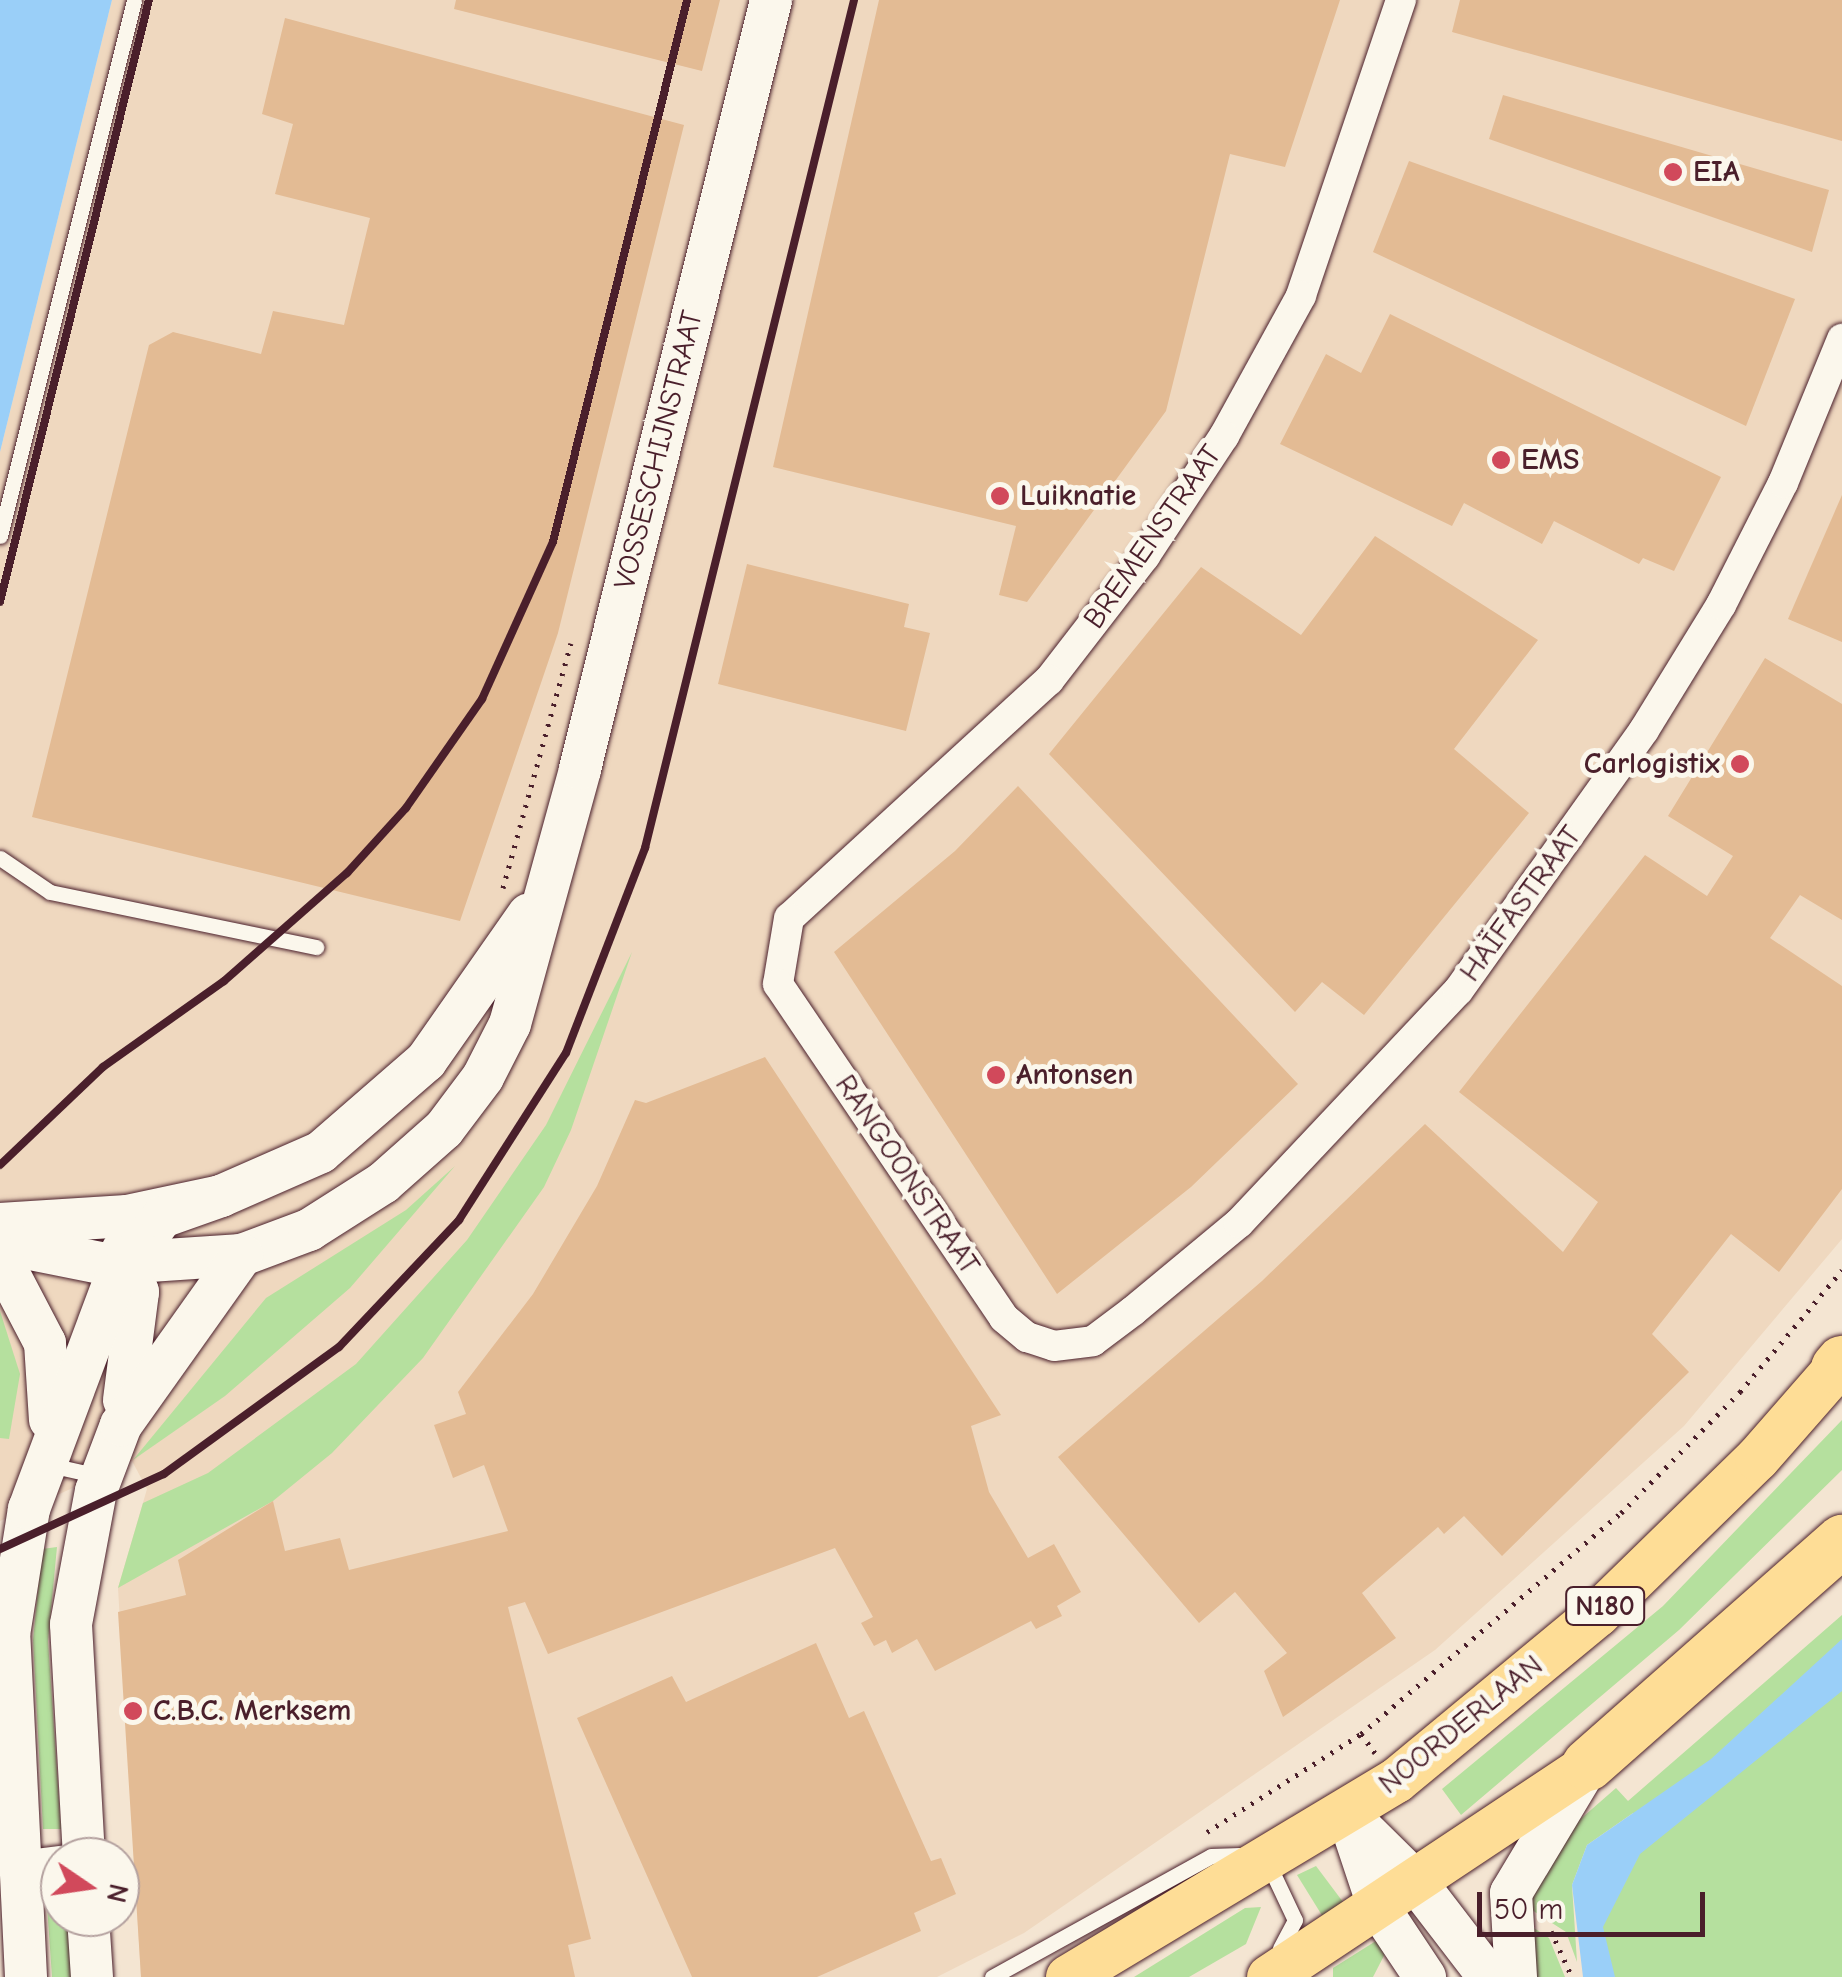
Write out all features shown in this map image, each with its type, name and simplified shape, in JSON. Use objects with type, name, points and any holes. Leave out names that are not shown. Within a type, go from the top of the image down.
[{"type":"highway","points":[[1588,1766],[1842,1542]]},
{"type":"main road","name":"NOORDERLAAN","points":[[1068,1977],[1348,1816],[1396,1780],[1596,1614],[1840,1364]]},
{"type":"main road","points":[[1269,1977],[1379,1908],[1588,1766]]},
{"type":"street","name":"VOSSESCHIJNSTRAAT","points":[[0,1243],[76,1262],[129,1260],[242,1255],[309,1230],[383,1183],[444,1129],[510,1024],[522,895],[770,0]]},
{"type":"street","name":"BREMENSTRAAT","points":[[778,984],[789,918],[1049,680],[1224,436],[1301,296],[1401,0]]},
{"type":"street","name":"HAÏFASTRAAT","points":[[1054,1346],[1093,1341],[1239,1223],[1458,991],[1644,730],[1721,605],[1783,483],[1842,339]]},
{"type":"street","name":"VOSSESCHIJNSTRAAT","points":[[0,1224],[79,1218],[222,1196],[321,1152],[376,1111],[426,1061],[522,895]]},
{"type":"street","name":"RANGOONSTRAAT","points":[[778,984],[1004,1318],[1054,1346]]},
{"type":"street","points":[[26,1977],[12,1946],[40,1864],[8,1635],[21,1542],[48,1452],[98,1316],[129,1260],[162,1217],[222,1196]]},
{"type":"street","points":[[79,1218],[114,1238],[129,1260],[137,1344],[120,1425],[100,1476],[72,1624],[83,1837]]},
{"type":"street","points":[[120,1425],[242,1255]]},
{"type":"street","points":[[0,1256],[45,1343],[48,1452]]},
{"type":"street","points":[[1516,1977],[1511,1893],[1588,1766]]},
{"type":"street","points":[[1348,1816],[1416,1882],[1488,1977]]},
{"type":"street","points":[[1348,1816],[1379,1908],[1424,1977]]},
{"type":"street","points":[[89,1937],[92,1977]]},
{"type":"lane","points":[[0,536],[134,0]]},
{"type":"lane","points":[[0,858],[50,892],[316,946]]},
{"type":"lane","points":[[48,1452],[100,1476]]},
{"type":"lane","points":[[992,1977],[1211,1856],[1268,1863],[1295,1920],[1290,1938],[1254,1977]]},
{"type":"path","points":[[522,895],[574,633]]},
{"type":"path","points":[[1396,1780],[1360,1734],[1621,1513],[1740,1392],[1842,1270]]},
{"type":"shaded area","points":[[112,0],[1842,0],[1842,1239],[1684,1426],[1435,1650],[1024,1933],[937,1977],[141,1977],[140,1837],[133,1837],[118,1588],[147,1489],[132,1461],[0,1521],[0,452]]},
{"type":"green space","points":[[632,952],[571,1130],[544,1187],[423,1358],[332,1453],[273,1501],[118,1588],[143,1503],[208,1473],[356,1364],[467,1240],[546,1125]]},
{"type":"green space","points":[[455,1166],[350,1288],[225,1396],[133,1460],[266,1298],[406,1210]]},
{"type":"green space","points":[[0,1311],[20,1374],[9,1439],[0,1438]]},
{"type":"green space","points":[[1842,1420],[1842,1470],[1679,1630],[1461,1815],[1442,1789],[1663,1606]]},
{"type":"green space","points":[[57,1547],[48,1641],[61,1829],[43,1829],[33,1640],[42,1549]]},
{"type":"green space","points":[[1842,1615],[1842,1977],[1596,1977],[1589,1945],[1633,1813],[1587,1845],[1572,1885],[1577,1962],[1566,1932],[1524,1905],[1560,1837],[1616,1788],[1628,1801]]},
{"type":"green space","points":[[1316,1866],[1343,1902],[1323,1917],[1297,1875]]},
{"type":"green space","points":[[1261,1907],[1246,1944],[1189,1977],[1134,1977],[1245,1908]]},
{"type":"green space","points":[[1525,1922],[1549,1938],[1565,1977],[1535,1977]]},
{"type":"green space","points":[[49,1937],[69,1937],[71,1977],[52,1977]]},
{"type":"green space","points":[[1379,1939],[1390,1944],[1373,1977],[1333,1977],[1333,1968]]},
{"type":"water","points":[[0,0],[112,0],[0,452]]},
{"type":"water","points":[[1842,1639],[1842,1691],[1640,1854],[1603,1927],[1615,1977],[1583,1977],[1572,1885],[1587,1845],[1711,1759]]},
{"type":"building","points":[[456,0],[720,0],[702,71],[454,9]]},
{"type":"building","points":[[879,0],[1340,0],[1285,167],[1230,154],[1166,411],[1027,602],[999,595],[1016,526],[773,467]]},
{"type":"building","points":[[1460,0],[1842,0],[1842,141],[1452,32]]},
{"type":"building","points":[[285,18],[684,125],[558,633],[460,921],[32,817],[149,345],[173,332],[261,354],[273,311],[344,325],[370,218],[275,194],[293,124],[262,114]]},
{"type":"building","name":"EIA","points":[[1503,95],[1829,190],[1812,252],[1489,139]]},
{"type":"building","points":[[1409,161],[1795,299],[1746,426],[1373,252]]},
{"type":"building","name":"EMS","points":[[1390,314],[1721,477],[1674,571],[1643,558],[1639,564],[1554,521],[1542,544],[1464,503],[1452,526],[1280,444],[1326,354],[1361,373]]},
{"type":"building","points":[[1842,495],[1842,642],[1788,619]]},
{"type":"building","points":[[1375,536],[1538,640],[1454,749],[1529,813],[1364,1015],[1322,982],[1295,1012],[1049,754],[1201,567],[1301,635]]},
{"type":"building","points":[[747,564],[909,604],[904,627],[930,633],[906,731],[718,684]]},
{"type":"building","points":[[1765,658],[1842,704],[1842,920],[1800,895],[1770,938],[1842,986],[1842,1189],[1779,1272],[1731,1234],[1652,1334],[1689,1372],[1502,1556],[1464,1516],[1444,1534],[1438,1527],[1362,1593],[1396,1638],[1283,1717],[1264,1671],[1287,1653],[1235,1592],[1199,1623],[1058,1457],[1262,1281],[1425,1124],[1563,1252],[1598,1202],[1459,1092],[1645,855],[1707,896],[1733,856],[1668,816]]},
{"type":"building","points":[[1018,786],[1298,1084],[1191,1187],[1057,1294],[834,952],[955,851]]},
{"type":"building","points":[[765,1057],[1001,1415],[971,1426],[989,1492],[1028,1558],[1054,1544],[1081,1592],[1057,1606],[1062,1616],[1036,1629],[1031,1621],[935,1671],[917,1639],[892,1653],[886,1640],[874,1646],[861,1623],[873,1617],[835,1548],[548,1654],[525,1602],[508,1607],[591,1939],[568,1945],[575,1977],[141,1977],[140,1837],[132,1837],[118,1612],[186,1595],[178,1560],[273,1501],[285,1551],[340,1538],[349,1570],[508,1531],[484,1465],[453,1478],[434,1425],[466,1414],[458,1392],[533,1294],[597,1186],[635,1100],[646,1103]]},
{"type":"building","points":[[816,1643],[849,1718],[864,1711],[931,1861],[941,1858],[956,1894],[914,1913],[921,1931],[817,1977],[692,1977],[577,1718],[672,1676],[686,1702]]},
{"type":"railway","points":[[0,602],[149,0]]},
{"type":"railway","points":[[0,1165],[103,1067],[224,981],[347,873],[406,808],[482,699],[553,542],[687,0]]},
{"type":"railway","points":[[0,1549],[164,1474],[339,1347],[459,1220],[566,1053],[645,848],[854,0]]},
{"type":"place","name":"EIA","points":[[1673,172]]},
{"type":"place","name":"EMS","points":[[1501,460]]},
{"type":"place","name":"Luiknatie","points":[[1000,496]]},
{"type":"place","name":"Carlogistix","points":[[1740,764]]},
{"type":"place","name":"Antonsen","points":[[996,1075]]},
{"type":"place","name":"C.B.C. Merksem","points":[[133,1711]]}]
